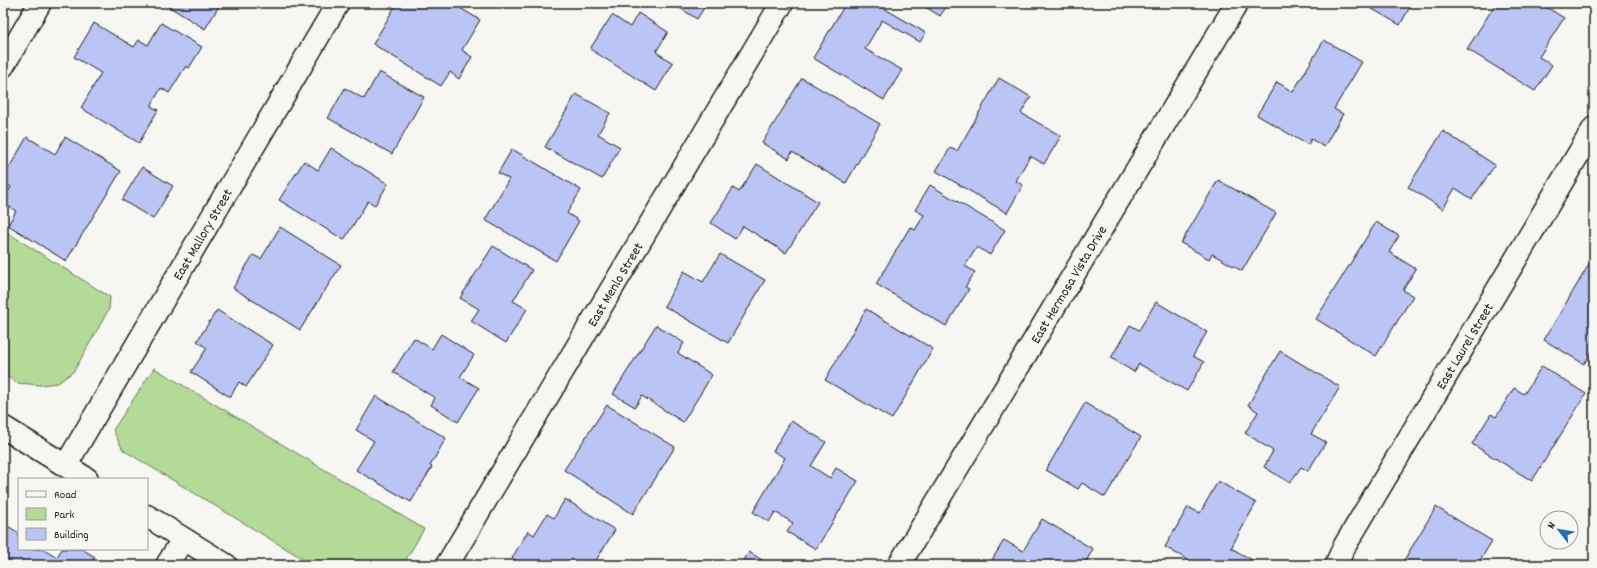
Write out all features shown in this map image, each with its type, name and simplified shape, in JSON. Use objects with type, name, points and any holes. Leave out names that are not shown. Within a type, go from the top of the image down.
[{"type":"street","points":[[3,66],[40,3]]},
{"type":"street","name":"East Mallory Street","points":[[66,465],[338,3]]},
{"type":"street","name":"East Menlo Street","points":[[448,565],[782,3]]},
{"type":"street","name":"East Hermosa Vista Drive","points":[[899,565],[1237,3]]},
{"type":"street","name":"East Laurel Street","points":[[1336,565],[1344,547],[1594,128]]},
{"type":"street","points":[[3,427],[86,478]]},
{"type":"street","points":[[148,517],[226,565]]},
{"type":"street","points":[[167,565],[183,539]]},
{"type":"green space","points":[[3,230],[110,297],[109,309],[74,371],[58,383],[40,385],[17,383],[3,374]]},
{"type":"green space","points":[[154,368],[424,529],[403,565],[313,565],[123,450],[113,430]]},
{"type":"building","points":[[163,3],[221,3],[205,29]]},
{"type":"building","points":[[397,3],[452,3],[480,20],[462,50],[472,57],[459,79],[450,72],[441,86],[373,44]]},
{"type":"building","points":[[672,3],[707,3],[697,19]]},
{"type":"building","points":[[846,3],[875,3],[926,33],[920,42],[882,20],[865,49],[902,70],[884,100],[813,58]]},
{"type":"building","points":[[919,3],[949,3],[940,16]]},
{"type":"building","points":[[1362,3],[1412,3],[1400,25]]},
{"type":"building","points":[[1496,3],[1540,3],[1564,18],[1539,57],[1552,65],[1535,91],[1467,49]]},
{"type":"building","points":[[638,13],[668,32],[656,52],[673,63],[656,91],[590,49],[612,15],[630,27]]},
{"type":"building","points":[[94,23],[134,47],[139,40],[148,45],[161,23],[202,47],[189,68],[186,66],[169,93],[161,88],[151,106],[158,110],[139,143],[81,108],[101,73],[74,57]]},
{"type":"building","points":[[1324,40],[1362,62],[1334,109],[1343,114],[1324,147],[1311,139],[1308,145],[1257,115],[1277,82],[1293,92]]},
{"type":"building","points":[[379,72],[424,97],[392,154],[328,118],[345,88],[364,99]]},
{"type":"building","points":[[802,78],[880,124],[846,183],[792,152],[789,159],[762,143]]},
{"type":"building","points":[[999,78],[1031,97],[1021,113],[1061,136],[1044,164],[1030,156],[1016,181],[1023,185],[1007,213],[936,171],[950,148],[957,151]]},
{"type":"building","points":[[576,94],[610,113],[598,134],[620,147],[602,179],[545,147]]},
{"type":"building","points":[[1443,131],[1495,165],[1472,199],[1455,188],[1443,209],[1408,187]]},
{"type":"building","points":[[27,137],[55,154],[65,137],[121,171],[66,261],[8,225],[16,211],[3,203],[3,200],[11,187],[3,182],[3,178]]},
{"type":"building","points":[[331,148],[388,184],[375,205],[368,201],[344,240],[279,200],[304,161],[318,170]]},
{"type":"building","points":[[512,149],[581,190],[567,213],[579,221],[556,261],[485,220],[509,179],[498,173]]},
{"type":"building","points":[[757,164],[818,202],[786,253],[743,226],[735,239],[711,223],[733,188],[739,192]]},
{"type":"building","points":[[142,167],[173,186],[153,219],[122,200]]},
{"type":"building","points":[[1218,180],[1276,213],[1242,271],[1212,254],[1209,259],[1181,243]]},
{"type":"building","points":[[930,185],[1005,230],[990,255],[977,247],[965,266],[975,272],[965,287],[969,289],[946,326],[876,284],[910,227],[915,230],[924,215],[915,210]]},
{"type":"building","points":[[1376,222],[1399,236],[1389,252],[1416,269],[1403,290],[1413,296],[1376,356],[1316,319]]},
{"type":"building","points":[[280,227],[341,265],[300,330],[233,288],[253,255],[261,259]]},
{"type":"building","points":[[493,246],[532,270],[513,301],[527,309],[506,343],[471,321],[479,309],[460,298]]},
{"type":"building","points":[[720,254],[765,280],[728,343],[664,306],[684,271],[703,282]]},
{"type":"building","points":[[1594,256],[1594,348],[1584,364],[1544,340]]},
{"type":"building","points":[[1156,302],[1207,332],[1193,356],[1204,362],[1187,391],[1139,364],[1134,372],[1111,358],[1130,325],[1139,330]]},
{"type":"building","points":[[866,309],[933,349],[892,419],[825,380]]},
{"type":"building","points":[[217,310],[273,345],[246,387],[239,382],[230,397],[191,372],[207,348],[197,341]]},
{"type":"building","points":[[656,325],[684,343],[678,353],[712,375],[683,422],[642,396],[635,407],[613,394]]},
{"type":"building","points":[[441,334],[474,355],[460,377],[479,388],[458,422],[431,405],[435,398],[393,372],[414,338],[432,349]]},
{"type":"building","points":[[1280,351],[1340,387],[1311,434],[1326,442],[1308,471],[1301,467],[1290,483],[1264,467],[1273,451],[1245,433],[1258,412],[1248,405]]},
{"type":"building","points":[[1542,366],[1586,394],[1532,481],[1472,444],[1491,414],[1496,417],[1514,388],[1524,394]]},
{"type":"building","points":[[376,396],[446,438],[430,466],[432,467],[411,502],[356,470],[374,441],[356,430]]},
{"type":"building","points":[[1085,403],[1141,437],[1105,497],[1082,483],[1078,489],[1046,470]]},
{"type":"building","points":[[607,405],[675,447],[633,514],[564,470]]},
{"type":"building","points":[[791,421],[826,442],[811,466],[830,478],[836,468],[858,481],[816,549],[787,532],[793,523],[775,512],[769,522],[753,512],[785,458],[773,451]]},
{"type":"building","points":[[1218,481],[1256,503],[1231,548],[1261,565],[1197,565],[1165,547],[1188,507],[1200,513]]},
{"type":"building","points":[[565,499],[615,530],[593,565],[524,565],[512,558],[528,531],[534,535],[547,514],[554,518]]},
{"type":"building","points":[[1436,507],[1492,541],[1477,565],[1401,565]]},
{"type":"building","points":[[1042,519],[1093,549],[1084,565],[989,565],[1004,540],[1023,551]]},
{"type":"building","points":[[6,525],[18,532],[18,550],[46,550],[57,557],[61,550],[84,550],[95,557],[90,565],[3,565],[3,531]]},
{"type":"building","points":[[749,552],[770,565],[741,565]]}]
